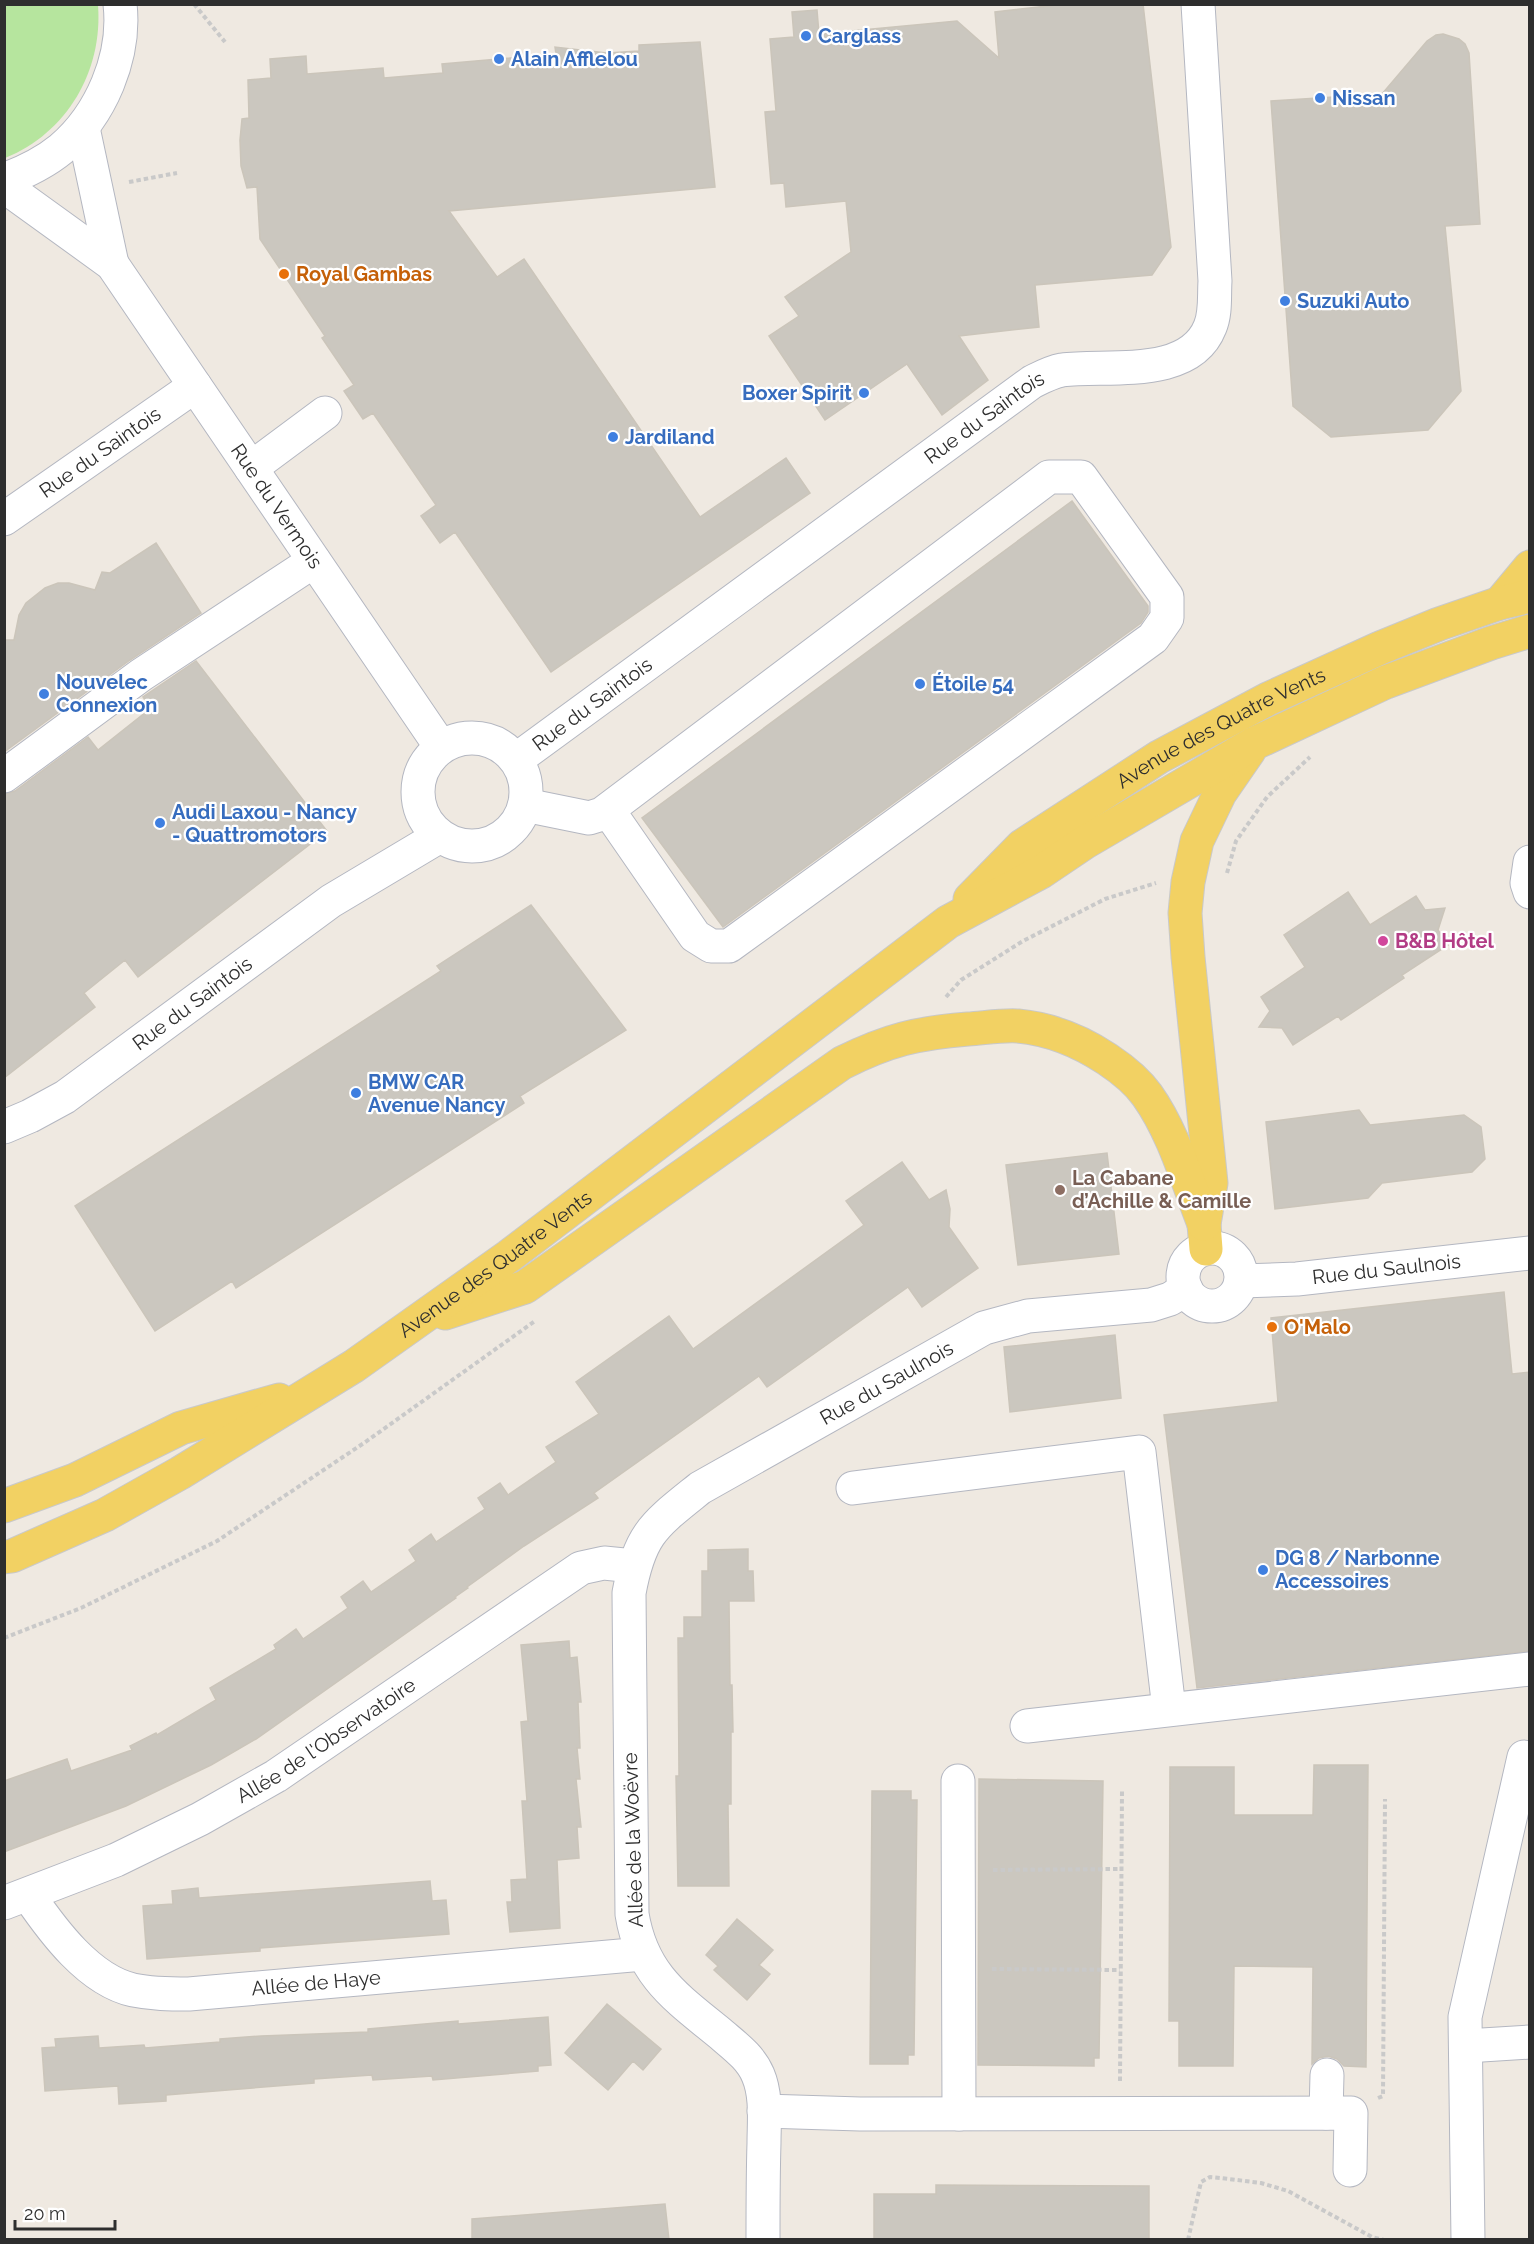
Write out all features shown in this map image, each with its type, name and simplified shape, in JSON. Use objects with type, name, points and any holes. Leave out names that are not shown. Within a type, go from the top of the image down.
[{"type":"main road","points":[[1515,599],[1530,567]]},
{"type":"main road","name":"Avenue des Quatre Vents","points":[[7,1558],[105,1515],[180,1473],[318,1389],[418,1321],[563,1215],[948,922],[1022,846],[1159,757],[1268,699],[1370,652],[1439,624],[1515,599]]},
{"type":"main road","name":"Avenue des Quatre Vents","points":[[948,922],[1041,873],[1084,843],[1253,744],[1386,682],[1491,643],[1530,632]]},
{"type":"main road","points":[[1205,1237],[1211,1183],[1188,957],[1185,913],[1188,882],[1197,841],[1210,812],[1253,744]]},
{"type":"main road","points":[[418,1321],[525,1287],[842,1063],[872,1048],[911,1035],[943,1031],[1016,1026],[1041,1030],[1060,1035],[1090,1048],[1122,1069],[1146,1093],[1162,1119],[1205,1237]]},
{"type":"main road","points":[[4,1506],[75,1480],[181,1428],[318,1389]]},
{"type":"street","name":"Rue du Saintois","points":[[517,759],[1032,382],[1047,374],[1062,370],[1156,365],[1180,357],[1199,344],[1209,328],[1214,312],[1215,281],[1198,4]]},
{"type":"street","points":[[4,180],[46,160],[83,128],[95,109],[114,65],[125,8]]},
{"type":"street","name":"Rue du Vermois","points":[[83,128],[112,264]]},
{"type":"street","name":"Rue du Vermois","points":[[4,186],[112,264],[441,747]]},
{"type":"street","name":"Rue du Saintois","points":[[4,519],[195,386]]},
{"type":"street","points":[[251,468],[325,413]]},
{"type":"street","points":[[525,805],[589,818],[602,814],[1049,477],[1081,477],[1167,597],[1167,618],[1152,638],[729,946],[711,946],[695,936],[608,810]]},
{"type":"street","points":[[4,776],[141,675],[314,561]]},
{"type":"street","points":[[469,737],[484,738],[499,744],[517,759],[524,772],[525,805],[516,825],[506,835],[480,846],[466,846],[452,843],[440,836],[428,824],[420,808],[417,791],[421,774],[429,759],[441,747],[455,740],[469,737]]},
{"type":"street","name":"Rue du Saintois","points":[[4,1127],[65,1097],[331,902],[440,836]]},
{"type":"street","points":[[1530,862],[1527,883],[1530,892]]},
{"type":"street","points":[[1205,1237],[1234,1257],[1239,1264],[1241,1281],[1235,1295],[1229,1301],[1214,1306],[1197,1301],[1186,1289],[1184,1272],[1205,1237]]},
{"type":"street","name":"Rue du Saulnois","points":[[1241,1281],[1297,1279],[1530,1253]]},
{"type":"street","name":"Rue du Saulnois","points":[[634,1566],[645,1539],[659,1521],[700,1488],[984,1328],[1028,1316],[1151,1305],[1170,1299],[1186,1289]]},
{"type":"street","points":[[853,1488],[1139,1452],[1169,1709]]},
{"type":"street","name":"Allée de l'Observatoire","points":[[17,1899],[126,1855],[200,1819],[276,1776],[581,1568],[604,1563],[634,1566]]},
{"type":"street","name":"Allée de la Woëvre","points":[[634,1566],[628,1593],[628,1616],[630,1888],[635,1935],[643,1954],[668,1991],[740,2050],[753,2066],[762,2090],[764,2124],[763,2240]]},
{"type":"street","points":[[1027,1726],[1530,1669]]},
{"type":"street","points":[[1468,2240],[1465,2017],[1524,1757]]},
{"type":"street","points":[[958,1781],[959,2114]]},
{"type":"street","name":"Allée de Haye","points":[[17,1899],[50,1927],[87,1965],[112,1982],[156,1994],[189,1994],[643,1954]]},
{"type":"street","points":[[1466,2046],[1530,2042]]},
{"type":"street","points":[[1327,2075],[1350,2170]]},
{"type":"street","points":[[764,2124],[860,2114],[1338,2113]]},
{"type":"path","points":[[194,4],[225,42]]},
{"type":"path","points":[[96,188],[177,173]]},
{"type":"path","points":[[1226,879],[1236,841],[1267,797],[1310,757],[1319,752]]},
{"type":"path","points":[[1119,2114],[1122,1791]]},
{"type":"path","points":[[1338,2113],[1383,2096],[1384,1799]]},
{"type":"path","points":[[959,1870],[1121,1869]]},
{"type":"path","points":[[958,1970],[1120,1970]]},
{"type":"path","points":[[1188,2240],[1202,2182],[1210,2177],[1261,2183],[1288,2191],[1372,2237],[1384,2240]]},
{"type":"green space","points":[[5,4],[98,5],[98,29],[87,76],[77,97],[46,133],[27,147],[5,158]]},
{"type":"building","points":[[1065,4],[1143,4],[1171,247],[1152,275],[1035,285],[1039,327],[959,336],[988,380],[942,415],[907,364],[825,420],[769,336],[799,316],[785,297],[851,252],[846,201],[786,207],[784,183],[771,184],[765,112],[776,111],[770,39],[794,37],[792,12],[817,10],[819,34],[957,21],[999,58],[995,12]]},
{"type":"building","points":[[1443,34],[1459,39],[1465,44],[1469,53],[1480,224],[1445,226],[1461,391],[1428,430],[1331,437],[1293,406],[1271,101],[1382,94],[1427,41],[1436,35]]},
{"type":"building","points":[[700,42],[715,187],[449,211],[497,277],[524,259],[700,517],[786,458],[810,493],[551,672],[455,532],[440,543],[421,516],[436,505],[373,413],[363,419],[344,391],[354,385],[322,338],[325,336],[260,239],[257,187],[247,188],[241,166],[242,119],[249,118],[248,80],[271,78],[270,59],[306,56],[307,74],[383,68],[384,78],[443,73],[442,64],[556,54],[555,47],[607,53],[639,51],[639,45]]},
{"type":"building","points":[[1072,501],[1148,606],[1148,612],[1141,623],[723,927],[642,818]]},
{"type":"building","name":"Nouvelec Connexion","points":[[156,543],[201,613],[130,660],[4,752],[4,640],[14,640],[19,615],[26,603],[45,588],[58,583],[69,583],[95,590],[102,572],[110,573]]},
{"type":"building","points":[[196,661],[327,831],[138,977],[125,960],[84,993],[95,1007],[4,1078],[4,794],[15,791],[88,737],[98,750],[151,708],[143,697]]},
{"type":"building","points":[[1348,892],[1370,925],[1416,896],[1425,910],[1445,908],[1438,930],[1448,945],[1402,975],[1404,978],[1341,1020],[1338,1016],[1293,1045],[1282,1028],[1259,1027],[1270,1011],[1261,997],[1305,967],[1284,935]]},
{"type":"building","points":[[531,905],[626,1030],[520,1096],[524,1103],[236,1288],[232,1281],[155,1331],[75,1206],[441,971],[437,966]]},
{"type":"building","points":[[1359,1110],[1370,1125],[1464,1115],[1481,1127],[1485,1159],[1472,1172],[1382,1183],[1368,1198],[1275,1209],[1266,1122]]},
{"type":"building","name":"La Cabane d’Achille & Camille","points":[[1107,1153],[1119,1254],[1018,1265],[1006,1165]]},
{"type":"building","points":[[902,1162],[929,1200],[946,1190],[950,1209],[949,1227],[978,1268],[922,1307],[908,1287],[767,1387],[759,1376],[594,1493],[598,1498],[524,1546],[467,1587],[456,1598],[256,1739],[211,1765],[126,1806],[4,1852],[4,1781],[67,1759],[71,1771],[132,1750],[130,1746],[156,1733],[157,1735],[216,1700],[210,1688],[276,1649],[274,1645],[296,1629],[303,1639],[348,1608],[341,1597],[363,1581],[371,1592],[416,1561],[409,1550],[431,1534],[436,1542],[485,1509],[478,1498],[500,1483],[508,1495],[556,1462],[546,1447],[599,1414],[576,1382],[669,1316],[693,1349],[864,1225],[846,1201]]},
{"type":"building","points":[[1504,1292],[1512,1374],[1530,1372],[1530,1651],[1197,1688],[1164,1415],[1278,1402],[1271,1318]]},
{"type":"building","points":[[1115,1335],[1121,1398],[1010,1412],[1004,1347]]},
{"type":"building","points":[[748,1549],[748,1571],[753,1571],[754,1601],[729,1601],[733,1732],[731,1732],[731,1804],[728,1804],[729,1886],[678,1886],[676,1776],[679,1776],[678,1638],[684,1638],[684,1617],[702,1617],[702,1571],[708,1571],[708,1550]]},
{"type":"building","points":[[569,1641],[570,1658],[577,1657],[581,1702],[578,1702],[580,1748],[577,1748],[580,1779],[576,1779],[581,1827],[577,1827],[579,1858],[557,1860],[560,1928],[510,1932],[507,1902],[512,1902],[511,1880],[527,1879],[522,1801],[527,1801],[521,1722],[528,1721],[521,1645]]},
{"type":"building","points":[[1314,1765],[1368,1765],[1366,2067],[1344,2066],[1337,2059],[1328,2056],[1319,2058],[1312,2064],[1313,1967],[1234,1966],[1233,2066],[1179,2066],[1179,2021],[1169,2021],[1170,1767],[1234,1767],[1234,1815],[1313,1815]]},
{"type":"building","points":[[979,1779],[1103,1781],[1099,2058],[1094,2058],[1094,2066],[978,2065]]},
{"type":"building","points":[[872,1791],[911,1791],[911,1800],[917,1800],[914,2055],[908,2055],[908,2064],[870,2064]]},
{"type":"building","points":[[430,1881],[432,1901],[446,1900],[449,1934],[147,1959],[143,1906],[173,1904],[172,1891],[198,1888],[199,1898]]},
{"type":"building","points":[[737,1919],[773,1950],[759,1965],[770,1974],[747,2000],[714,1970],[718,1966],[706,1955]]},
{"type":"building","points":[[607,2004],[661,2049],[643,2070],[633,2061],[608,2090],[565,2053]]},
{"type":"building","points":[[548,2017],[551,2065],[538,2066],[538,2071],[433,2080],[432,2076],[373,2080],[372,2075],[314,2079],[314,2083],[166,2095],[166,2101],[119,2104],[118,2086],[45,2091],[42,2048],[56,2047],[55,2039],[98,2036],[99,2048],[144,2045],[145,2048],[220,2042],[220,2039],[368,2032],[368,2029],[458,2021],[458,2024]]},
{"type":"building","points":[[936,2185],[1149,2186],[1149,2240],[874,2240],[874,2194],[936,2194]]},
{"type":"building","points":[[665,2204],[669,2240],[472,2240],[472,2219]]},
{"type":"place","name":"Carglass","points":[[806,36]]},
{"type":"place","name":"Alain Afflelou","points":[[499,59]]},
{"type":"place","name":"Nissan","points":[[1320,98]]},
{"type":"place","name":"Royal Gambas","points":[[284,274]]},
{"type":"place","name":"Suzuki Auto","points":[[1285,301]]},
{"type":"place","name":"Boxer Spirit","points":[[864,393]]},
{"type":"place","name":"Jardiland","points":[[613,437]]},
{"type":"place","name":"Étoile 54","points":[[920,684]]},
{"type":"place","name":"Nouvelec Connexion","points":[[44,694]]},
{"type":"place","name":"Audi Laxou - Nancy - Quattromotors","points":[[160,823]]},
{"type":"place","name":"B&B Hôtel","points":[[1383,941]]},
{"type":"place","name":"BMW CAR Avenue Nancy","points":[[356,1093]]},
{"type":"place","name":"La Cabane d’Achille & Camille","points":[[1060,1190]]},
{"type":"place","name":"O'Malo","points":[[1272,1327]]},
{"type":"place","name":"DG 8 / Narbonne Accessoires","points":[[1263,1570]]}]
